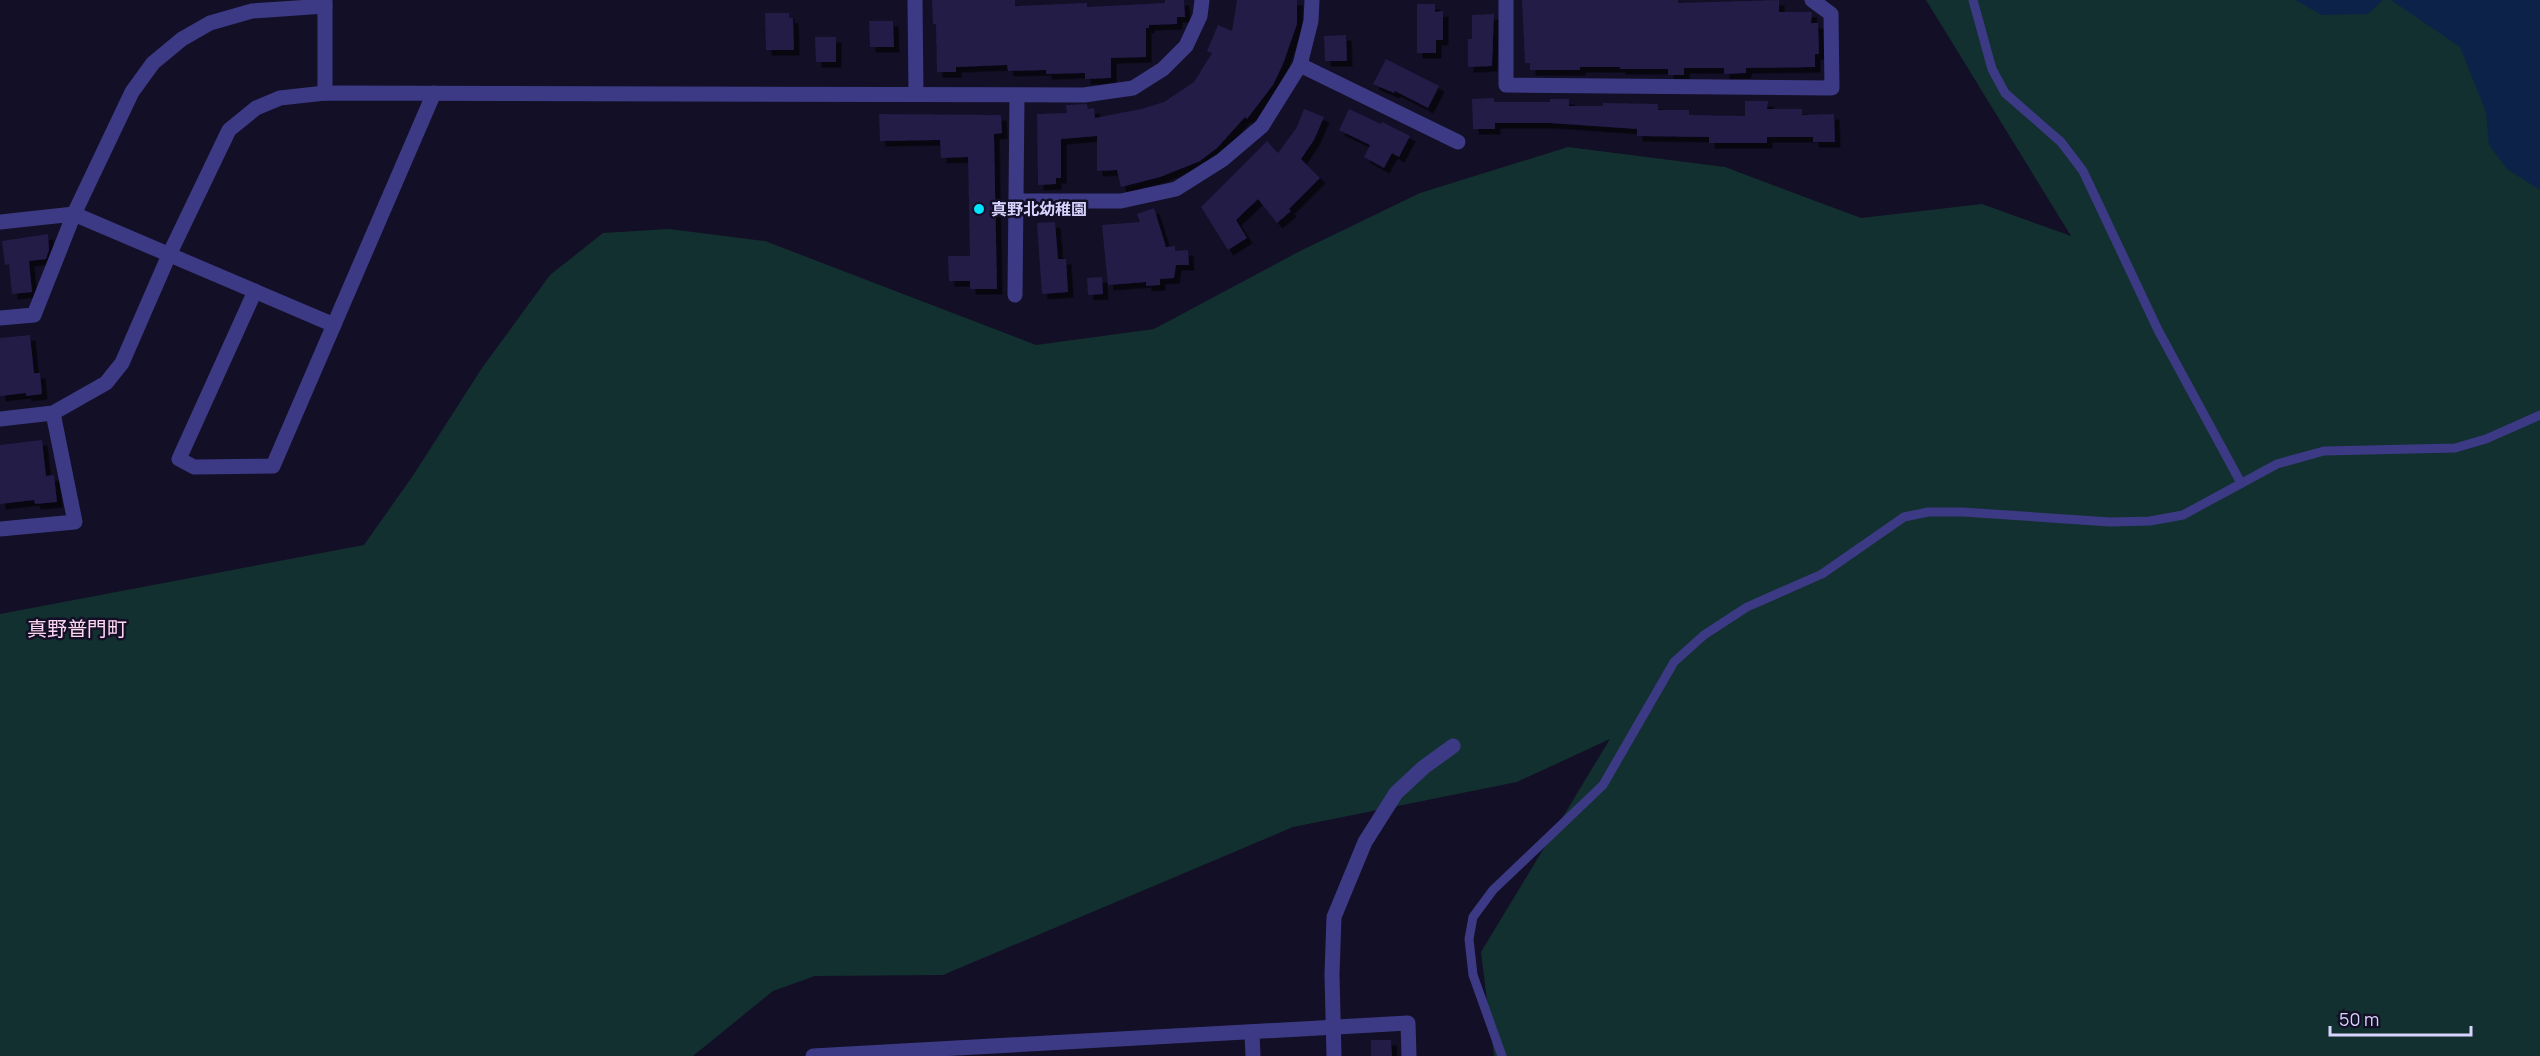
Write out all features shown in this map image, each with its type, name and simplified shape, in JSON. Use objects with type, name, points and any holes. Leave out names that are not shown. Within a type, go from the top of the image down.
[{"type":"street","points":[[915,0],[916,94]]},
{"type":"street","points":[[0,419],[53,413],[106,383],[122,363],[169,255],[229,130],[256,108],[280,98],[325,93],[1084,95],[1133,88],[1163,69],[1186,46],[1200,16],[1202,0]]},
{"type":"street","points":[[1016,201],[1121,201],[1176,189],[1222,160],[1262,126],[1300,65],[1311,21],[1312,0]]},
{"type":"street","points":[[1506,0],[1506,85],[1832,88],[1831,14],[1812,0]]},
{"type":"street","points":[[0,318],[34,315],[74,214],[132,92],[153,63],[182,39],[210,23],[252,11],[325,3],[325,93]]},
{"type":"street","points":[[1300,65],[1458,141]]},
{"type":"street","points":[[255,291],[179,459],[195,467],[273,466],[434,93]]},
{"type":"street","points":[[1015,295],[1017,96]]},
{"type":"street","points":[[0,222],[74,214],[334,326]]},
{"type":"street","points":[[0,529],[75,522],[53,413]]},
{"type":"street","points":[[1334,1056],[1332,974],[1334,917],[1365,842],[1396,793],[1424,767],[1453,746]]},
{"type":"street","points":[[813,1056],[1408,1023],[1409,1056]]},
{"type":"street","points":[[1252,1033],[1253,1056]]},
{"type":"lane","points":[[1973,0],[1996,77],[2005,93],[2061,142],[2083,171],[2158,330],[2241,483]]},
{"type":"lane","points":[[1502,1056],[1473,975],[1469,939],[1473,917],[1493,890],[1603,785],[1674,662],[1704,635],[1747,607],[1822,573],[1904,517],[1928,512],[1963,512],[2110,522],[2150,521],[2183,515],[2277,464],[2324,451],[2455,448],[2486,439],[2540,415]]},
{"type":"green space","points":[[1926,0],[2540,0],[2540,1056],[1494,1056],[1481,952],[1610,739],[1517,782],[1293,827],[943,975],[815,976],[773,991],[693,1056],[0,1056],[0,614],[364,545],[414,474],[482,368],[550,275],[603,233],[669,229],[765,241],[1036,345],[1154,329],[1298,252],[1420,193],[1568,147],[1725,167],[1861,218],[1982,204],[2071,236]]},
{"type":"water","points":[[2295,0],[2383,0],[2368,14],[2322,15]]},
{"type":"water","points":[[2391,0],[2540,0],[2540,190],[2507,169],[2489,145],[2486,112],[2460,47]]},
{"type":"building","points":[[932,0],[1015,0],[1015,6],[1087,3],[1087,7],[1184,0],[1185,17],[1177,17],[1177,24],[1149,25],[1149,28],[1146,28],[1146,57],[1111,58],[1111,78],[1085,79],[1085,73],[1046,74],[1046,70],[1008,71],[1007,65],[956,67],[956,72],[937,72],[936,24],[933,24]]},
{"type":"building","points":[[1237,0],[1297,0],[1297,24],[1273,85],[1247,119],[1245,117],[1217,148],[1200,161],[1160,177],[1121,187],[1117,170],[1097,171],[1097,136],[1061,139],[1061,178],[1056,178],[1056,184],[1038,185],[1037,114],[1067,113],[1066,105],[1087,104],[1088,109],[1094,108],[1095,118],[1164,102],[1194,82],[1212,53],[1207,51],[1218,25],[1232,31]]},
{"type":"building","points":[[1522,0],[1678,0],[1678,3],[1779,0],[1779,12],[1812,12],[1811,23],[1818,23],[1819,54],[1815,54],[1815,67],[1746,68],[1746,73],[1724,74],[1724,68],[1684,68],[1684,75],[1668,75],[1668,69],[1620,69],[1620,67],[1530,70],[1530,63],[1525,63]]},
{"type":"building","points":[[1417,4],[1435,4],[1435,12],[1443,11],[1443,40],[1436,40],[1436,53],[1417,53]]},
{"type":"building","points":[[765,13],[789,13],[789,18],[793,18],[794,50],[766,50]]},
{"type":"building","points":[[1494,14],[1492,66],[1468,67],[1468,39],[1472,39],[1472,15]]},
{"type":"building","points":[[869,21],[893,21],[894,47],[870,47]]},
{"type":"building","points":[[1346,35],[1347,61],[1325,61],[1324,36]]},
{"type":"building","points":[[815,37],[836,37],[836,62],[816,62]]},
{"type":"building","points":[[1386,59],[1439,86],[1428,108],[1395,91],[1394,93],[1373,84]]},
{"type":"building","points":[[1494,98],[1494,102],[1550,102],[1550,99],[1569,99],[1569,106],[1603,106],[1603,103],[1658,104],[1658,110],[1689,110],[1689,115],[1745,116],[1745,101],[1768,101],[1767,109],[1802,109],[1802,115],[1834,114],[1835,142],[1813,142],[1813,137],[1767,137],[1767,143],[1709,143],[1709,137],[1637,136],[1637,129],[1550,123],[1495,123],[1495,129],[1473,129],[1472,99]]},
{"type":"building","points":[[1304,109],[1324,117],[1314,140],[1301,159],[1320,178],[1289,209],[1291,211],[1277,223],[1258,199],[1236,220],[1247,238],[1228,250],[1201,207],[1267,141],[1278,153],[1297,127]]},
{"type":"building","points":[[1349,109],[1410,136],[1399,157],[1392,153],[1384,168],[1364,157],[1370,145],[1339,130]]},
{"type":"building","points":[[879,114],[1001,115],[1002,133],[994,134],[997,289],[970,289],[970,281],[949,281],[948,256],[970,256],[968,157],[941,158],[940,140],[880,141]]},
{"type":"building","points":[[1154,208],[1166,247],[1175,246],[1175,251],[1188,250],[1189,265],[1176,265],[1174,278],[1160,279],[1160,285],[1146,286],[1146,282],[1108,285],[1102,225],[1140,222],[1137,214]]},
{"type":"building","points":[[1055,222],[1058,259],[1066,259],[1068,292],[1042,294],[1037,223]]},
{"type":"building","points":[[48,234],[49,250],[46,259],[29,261],[32,292],[12,294],[9,264],[5,265],[2,241]]},
{"type":"building","points":[[1102,277],[1103,294],[1088,295],[1087,278]]},
{"type":"building","points":[[30,335],[34,373],[40,373],[42,394],[0,396],[0,338]]},
{"type":"building","points":[[42,440],[46,476],[54,475],[57,502],[35,504],[34,500],[0,504],[0,445]]},
{"type":"building","points":[[1371,1040],[1391,1040],[1392,1056],[1371,1056]]},
{"type":"place","name":"真野北幼稚園","points":[[979,209]]},
{"type":"district","name":"真野普門町","points":[[77,628]]}]
